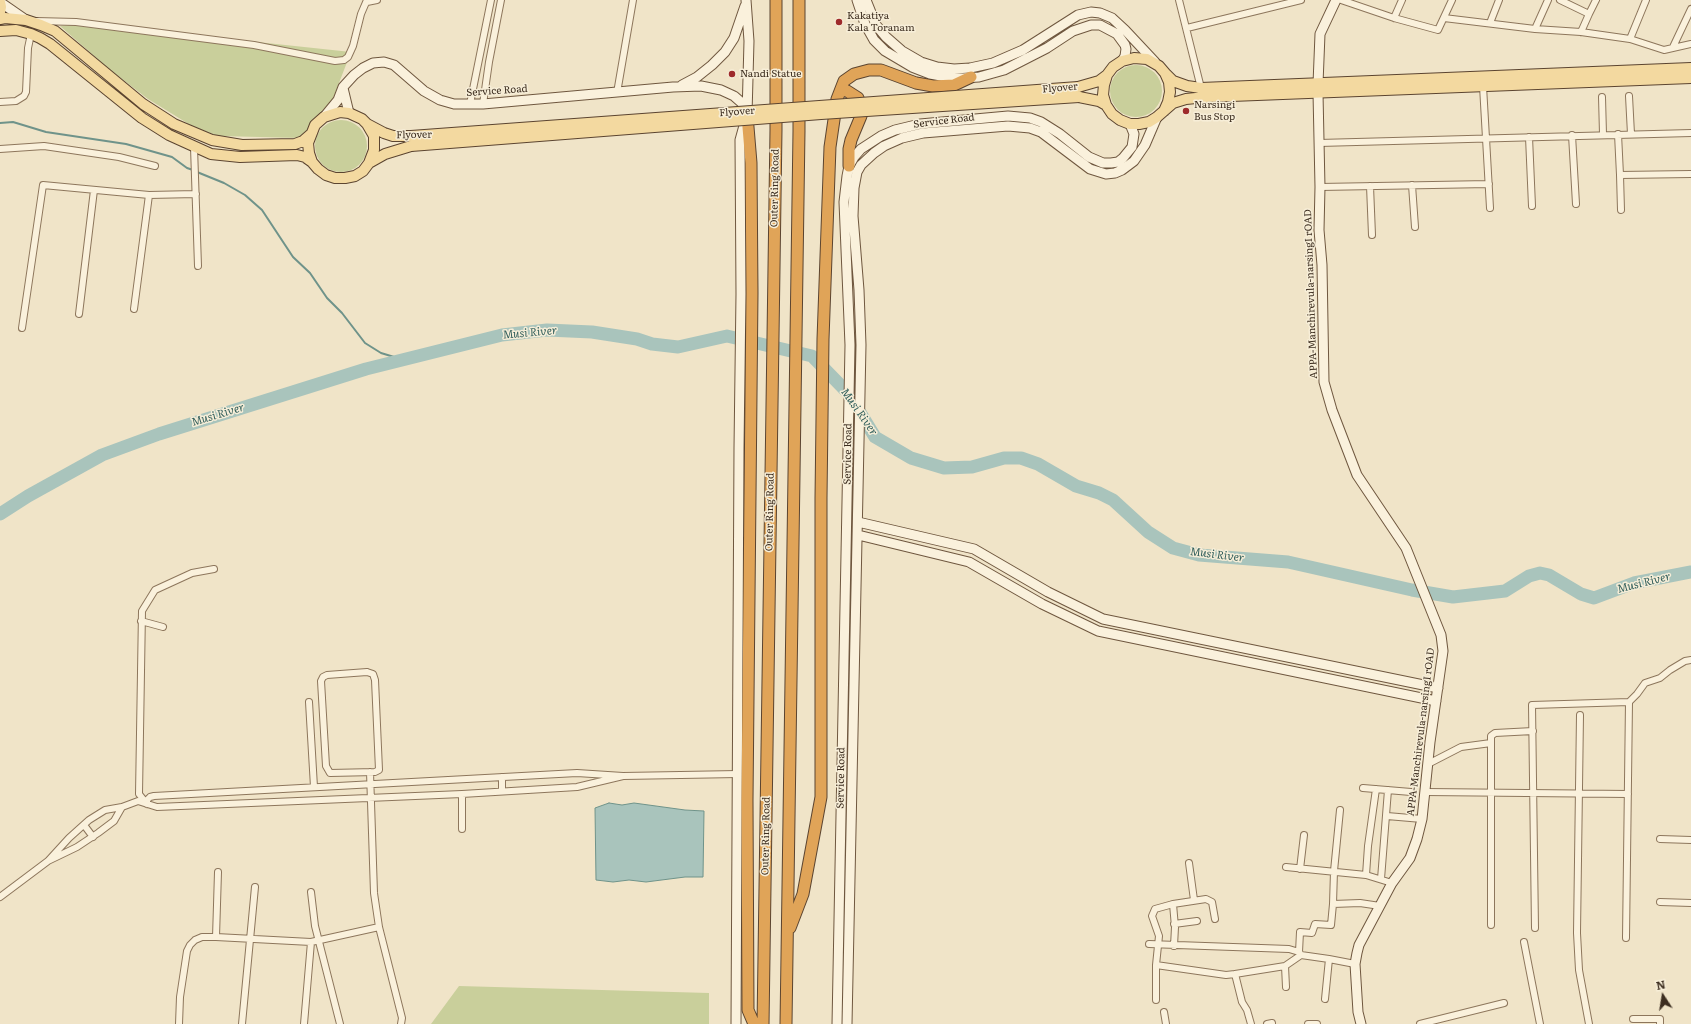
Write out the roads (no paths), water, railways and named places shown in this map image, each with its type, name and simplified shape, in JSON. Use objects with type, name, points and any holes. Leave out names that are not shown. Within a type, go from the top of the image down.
[{"type":"highway","name":"Outer Ring Road","points":[[763,1024],[777,80],[776,0]]},
{"type":"highway","points":[[786,1024],[799,124],[799,0]]},
{"type":"highway","points":[[787,934],[803,894],[821,798],[821,498],[823,339],[830,148],[837,99],[844,82],[854,74],[869,70],[881,70],[916,83],[933,86],[954,85],[971,77]]},
{"type":"highway","points":[[841,90],[847,91],[858,98],[862,110],[849,148],[849,166]]},
{"type":"highway","points":[[747,115],[751,163],[747,294],[751,401],[747,800],[748,1010],[754,1024]]},
{"type":"main road","points":[[857,0],[865,24],[874,40],[885,51],[912,67],[930,74],[952,78],[979,77],[1004,70],[1047,48],[1082,26],[1091,25],[1100,25],[1117,34],[1125,45],[1126,49],[1125,56],[1122,61]]},
{"type":"main road","points":[[866,0],[876,25],[886,37],[902,51],[921,62],[937,67],[954,69],[970,68],[993,63],[1023,50],[1078,15],[1091,12],[1100,13],[1112,18],[1173,81],[1187,86],[1201,88],[1483,86],[1691,78]]},
{"type":"main road","name":"APPA-Manchirevula-narsingI rOAD","points":[[1336,0],[1320,34],[1318,88],[1320,187],[1319,230],[1322,265],[1324,382],[1332,410],[1357,475],[1406,548],[1441,635],[1443,651],[1428,764],[1426,792],[1422,819],[1417,838],[1410,858],[1392,883],[1359,945],[1355,964],[1358,1012],[1361,1024]]},
{"type":"main road","points":[[0,2],[0,12]]},
{"type":"main road","points":[[0,2],[26,20]]},
{"type":"main road","name":"Service Road","points":[[673,87],[686,84],[712,65],[725,52],[734,38],[746,2]]},
{"type":"main road","name":"Service Road","points":[[746,2],[749,41],[747,115]]},
{"type":"main road","points":[[0,19],[26,20],[55,31],[143,104],[174,124],[212,140],[242,145],[295,144],[304,141],[311,134]]},
{"type":"main road","points":[[0,31],[16,30],[31,34],[50,44],[142,118],[169,135],[211,154],[240,157],[297,155],[305,157],[326,175],[335,178],[345,178],[355,176],[363,171],[369,163],[374,150],[374,136],[367,124],[362,119],[349,113],[340,112],[324,117],[315,124],[308,143],[312,162]]},
{"type":"main road","points":[[1160,114],[1168,102],[1170,92],[1169,82],[1162,69],[1147,59],[1134,58],[1122,61],[1113,67],[1107,75],[1103,90],[1106,105],[1116,117],[1130,124],[1144,123],[1160,114],[1173,103],[1193,98],[1318,88],[1691,68]]},
{"type":"main road","name":"Service Road","points":[[324,117],[338,100],[343,87],[354,75],[362,68],[372,63],[384,62],[394,66],[424,91],[440,100],[454,104],[483,104],[673,87],[701,86],[721,90],[734,96],[742,103],[747,115]]},
{"type":"main road","name":"Flyover","points":[[369,163],[411,141],[1078,87],[1099,81],[1107,75]]},
{"type":"main road","points":[[343,87],[349,113]]},
{"type":"main road","name":"Flyover","points":[[367,124],[384,133],[411,141],[1079,97],[1099,101],[1106,105]]},
{"type":"main road","name":"Service Road","points":[[847,1024],[861,345],[859,290],[854,233],[854,188],[858,172],[861,165],[874,153],[892,142],[923,133],[996,126],[1019,126],[1036,130],[1049,137],[1090,169],[1102,173],[1115,173],[1122,170],[1134,161],[1145,144],[1160,114]]},
{"type":"main road","name":"Service Road","points":[[837,1024],[850,345],[849,291],[844,215],[845,187],[849,166],[854,157],[870,142],[901,128],[920,124],[1008,116],[1030,118],[1041,122],[1060,134],[1088,157],[1103,163],[1111,164],[1124,158],[1132,147],[1134,134],[1130,124]]},
{"type":"main road","points":[[736,1024],[739,448],[747,294]]},
{"type":"main road","points":[[858,522],[974,549],[1048,592],[1103,619],[1438,688]]},
{"type":"main road","points":[[858,535],[969,562],[1042,604],[1098,631],[1436,701]]},
{"type":"street","points":[[26,20],[76,22],[254,45],[335,61],[346,60],[353,46],[361,14],[367,1],[377,0]]},
{"type":"street","points":[[470,104],[491,0]]},
{"type":"street","points":[[483,104],[489,62],[501,0]]},
{"type":"street","points":[[617,93],[632,0]]},
{"type":"street","points":[[1179,0],[1201,88]]},
{"type":"street","points":[[1186,28],[1301,0]]},
{"type":"street","points":[[1341,0],[1394,18],[1438,30],[1452,0]]},
{"type":"street","points":[[1394,18],[1402,0]]},
{"type":"street","points":[[1490,23],[1499,0]]},
{"type":"street","points":[[1535,28],[1548,0]]},
{"type":"street","points":[[1560,0],[1589,14]]},
{"type":"street","points":[[1581,32],[1596,0]]},
{"type":"street","points":[[1630,39],[1646,0]]},
{"type":"street","points":[[1673,47],[1691,8]]},
{"type":"street","points":[[1444,18],[1581,32],[1630,39],[1664,50],[1691,44]]},
{"type":"street","points":[[0,102],[16,101],[24,96],[26,92],[28,48],[31,34]]},
{"type":"street","points":[[1483,86],[1490,208]]},
{"type":"street","points":[[1629,96],[1631,134]]},
{"type":"street","points":[[1602,97],[1604,134]]},
{"type":"street","points":[[1319,143],[1604,134],[1691,133]]},
{"type":"street","points":[[1618,134],[1621,210]]},
{"type":"street","points":[[1572,135],[1576,204]]},
{"type":"street","points":[[1529,137],[1532,206]]},
{"type":"street","points":[[0,149],[44,146],[119,157],[155,166]]},
{"type":"street","points":[[194,147],[198,266]]},
{"type":"street","points":[[1620,175],[1691,174]]},
{"type":"street","points":[[22,328],[43,184],[148,195],[196,194]]},
{"type":"street","points":[[1320,187],[1489,184]]},
{"type":"street","points":[[1412,185],[1415,227]]},
{"type":"street","points":[[1370,186],[1372,235]]},
{"type":"street","points":[[79,314],[94,190]]},
{"type":"street","points":[[134,309],[148,195]]},
{"type":"street","points":[[147,804],[139,794],[142,612],[155,590],[192,573],[214,569]]},
{"type":"street","points":[[141,621],[163,627]]},
{"type":"street","points":[[1535,928],[1532,705],[1629,702],[1638,694],[1645,683],[1660,678],[1670,670],[1691,660]]},
{"type":"street","points":[[367,672],[373,674],[374,676],[380,766],[377,772],[357,773],[334,774],[330,773],[327,769],[320,685],[323,677],[327,674],[367,672]]},
{"type":"street","points":[[309,702],[314,787]]},
{"type":"street","points":[[1626,938],[1629,702]]},
{"type":"street","points":[[1580,715],[1577,933],[1579,970],[1589,1024]]},
{"type":"street","points":[[1491,925],[1491,736],[1496,732],[1533,731]]},
{"type":"street","points":[[1428,764],[1461,747],[1491,743]]},
{"type":"street","points":[[370,772],[374,893],[379,927],[402,1018],[401,1024]]},
{"type":"street","points":[[147,804],[147,800],[150,796],[577,772],[623,776],[738,774]]},
{"type":"street","points":[[357,773],[358,785]]},
{"type":"street","points":[[48,861],[69,838],[105,810],[138,801],[157,807],[462,794],[577,786],[623,776]]},
{"type":"street","points":[[502,777],[502,791]]},
{"type":"street","points":[[400,783],[401,796]]},
{"type":"street","points":[[294,788],[295,801]]},
{"type":"street","points":[[1364,788],[1411,792]]},
{"type":"street","points":[[1366,875],[1368,846],[1376,789]]},
{"type":"street","points":[[1381,879],[1388,790]]},
{"type":"street","points":[[1426,792],[1491,791],[1628,794]]},
{"type":"street","points":[[217,792],[218,804]]},
{"type":"street","points":[[462,794],[462,829]]},
{"type":"street","points":[[0,897],[40,866],[93,837],[114,821],[122,806]]},
{"type":"street","points":[[1300,954],[1300,932],[1312,933],[1315,924],[1331,925],[1334,871],[1340,810]]},
{"type":"street","points":[[1387,816],[1422,819]]},
{"type":"street","points":[[84,825],[93,837]]},
{"type":"street","points":[[1300,869],[1304,835]]},
{"type":"street","points":[[1660,839],[1691,840]]},
{"type":"street","points":[[1189,863],[1194,900]]},
{"type":"street","points":[[1286,867],[1366,875],[1392,883]]},
{"type":"street","points":[[216,937],[218,872]]},
{"type":"street","points":[[242,1024],[255,887]]},
{"type":"street","points":[[311,892],[318,940],[340,1024]]},
{"type":"street","points":[[1156,1000],[1158,936],[1152,912],[1157,908],[1206,898],[1211,900],[1215,919]]},
{"type":"street","points":[[1660,902],[1691,903]]},
{"type":"street","points":[[1333,904],[1360,903],[1380,906]]},
{"type":"street","points":[[1173,904],[1174,946]]},
{"type":"street","points":[[1174,924],[1197,921]]},
{"type":"street","points":[[179,1024],[180,997],[187,951],[195,940],[216,937],[310,942],[379,927]]},
{"type":"street","points":[[304,1024],[310,942]]},
{"type":"street","points":[[1524,942],[1540,1024]]},
{"type":"street","points":[[1149,944],[1289,949],[1300,954],[1355,964]]},
{"type":"street","points":[[1156,965],[1236,974],[1285,966],[1300,954]]},
{"type":"street","points":[[1325,999],[1329,959]]},
{"type":"street","points":[[1285,966],[1286,987]]},
{"type":"street","points":[[1236,974],[1242,1002],[1248,1010],[1251,1024]]},
{"type":"street","points":[[1420,1024],[1504,1003]]},
{"type":"street","points":[[1164,1012],[1166,1024]]},
{"type":"street","points":[[1633,1019],[1660,1018],[1660,1024]]},
{"type":"street","points":[[1308,1024],[1317,1024]]},
{"type":"water","points":[[609,803],[622,805],[634,803],[704,811],[703,877],[685,877],[646,882],[629,880],[613,882],[596,880],[595,808]]},
{"type":"waterway","points":[[0,123],[13,122],[46,132],[126,144],[172,157],[187,168],[193,170]]},
{"type":"waterway","points":[[197,172],[224,183],[245,195],[262,210],[293,257],[310,273],[327,298],[342,313],[365,343],[381,353],[404,360]]},
{"type":"waterway","name":"Musi River","points":[[0,514],[28,496],[102,455],[159,434],[366,369],[502,335],[547,330],[592,332],[637,339],[652,344],[678,347],[727,336],[812,356],[848,393],[875,437],[911,458],[944,468],[972,467],[1004,458],[1021,458],[1038,464],[1076,486],[1099,493],[1113,500],[1148,532],[1173,548],[1199,555],[1288,562],[1412,590],[1453,597],[1505,591],[1529,576],[1540,573],[1549,575],[1581,594],[1594,598],[1634,583],[1691,572]]},
{"type":"place","name":"Kakatiya Kala Toranam","points":[[839,22]]},
{"type":"place","name":"Nandi Statue","points":[[732,74]]},
{"type":"place","name":"Narsingi Bus Stop","points":[[1186,111]]}]
